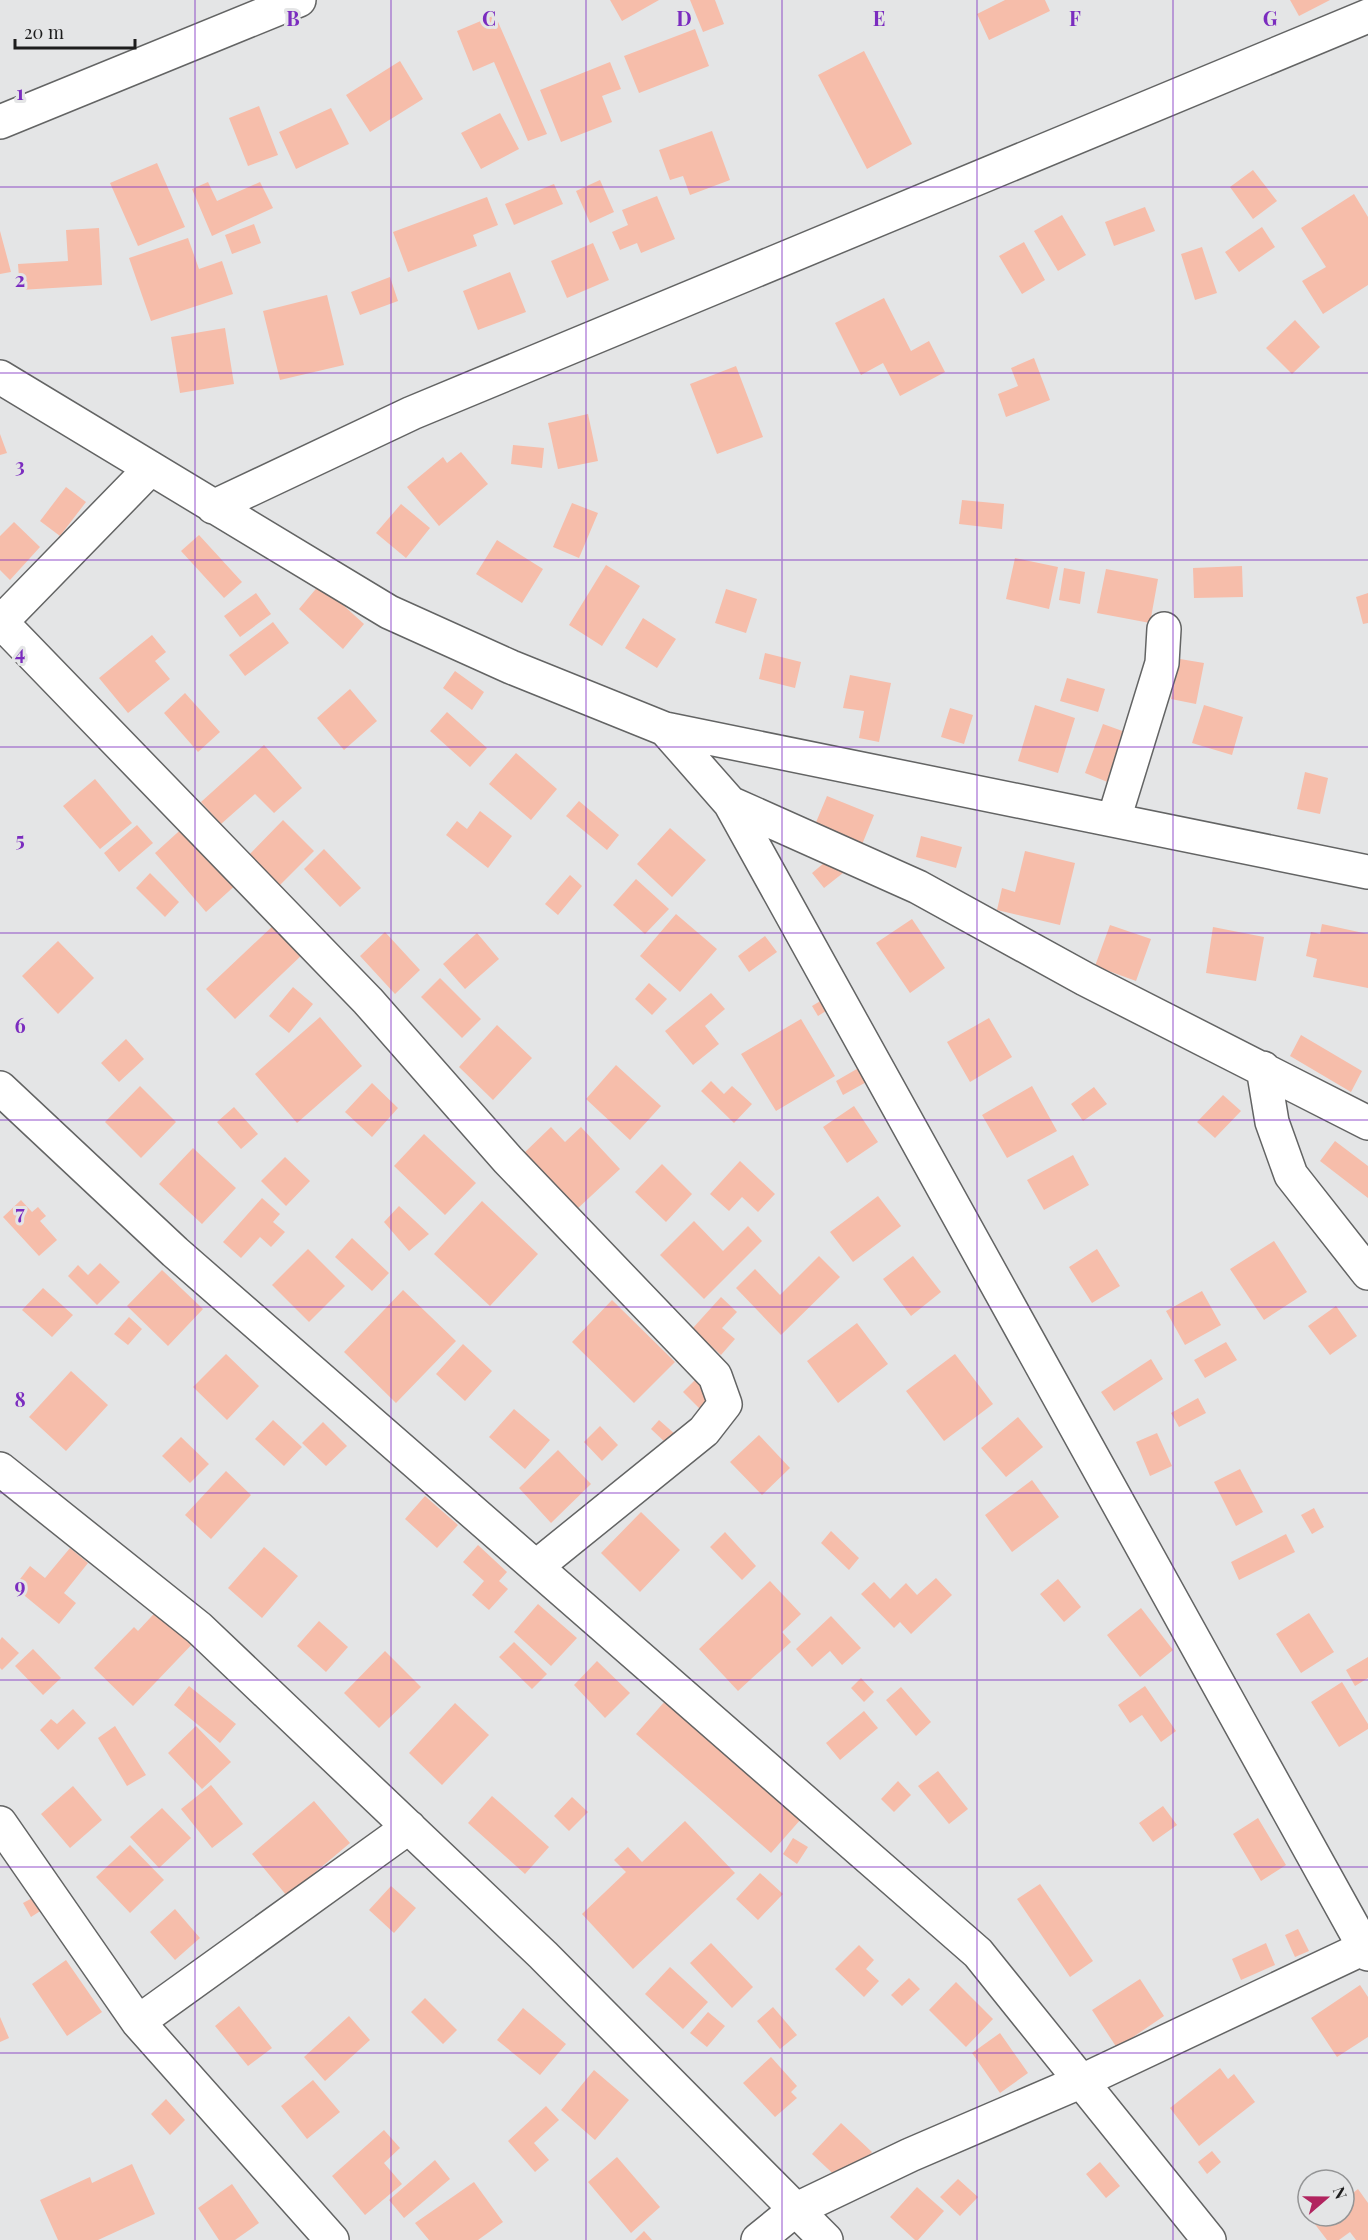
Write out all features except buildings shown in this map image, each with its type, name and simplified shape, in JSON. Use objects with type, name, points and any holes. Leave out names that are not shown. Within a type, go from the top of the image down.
[{"type":"street","points":[[0,122],[299,0]]},
{"type":"street","points":[[213,507],[412,413],[1368,16]]},
{"type":"street","points":[[0,377],[389,612],[511,667],[665,729],[1368,872]]},
{"type":"street","points":[[150,469],[0,622],[368,1001],[508,1160],[715,1376],[725,1404],[704,1431],[537,1566]]},
{"type":"street","points":[[1114,819],[1162,663],[1164,629]]},
{"type":"street","points":[[665,729],[730,803],[1367,1949],[1082,2081],[967,2128],[795,2210],[758,2240]]},
{"type":"street","points":[[730,803],[918,887],[1085,979],[1368,1123]]},
{"type":"street","points":[[1263,1068],[1272,1122],[1291,1175],[1368,1273]]},
{"type":"street","points":[[0,1088],[175,1252],[978,1953],[1209,2240]]},
{"type":"street","points":[[0,1469],[199,1628],[543,1955],[826,2240]]},
{"type":"street","points":[[0,1823],[138,2022],[332,2240]]},
{"type":"street","points":[[138,2022],[409,1827]]}]
